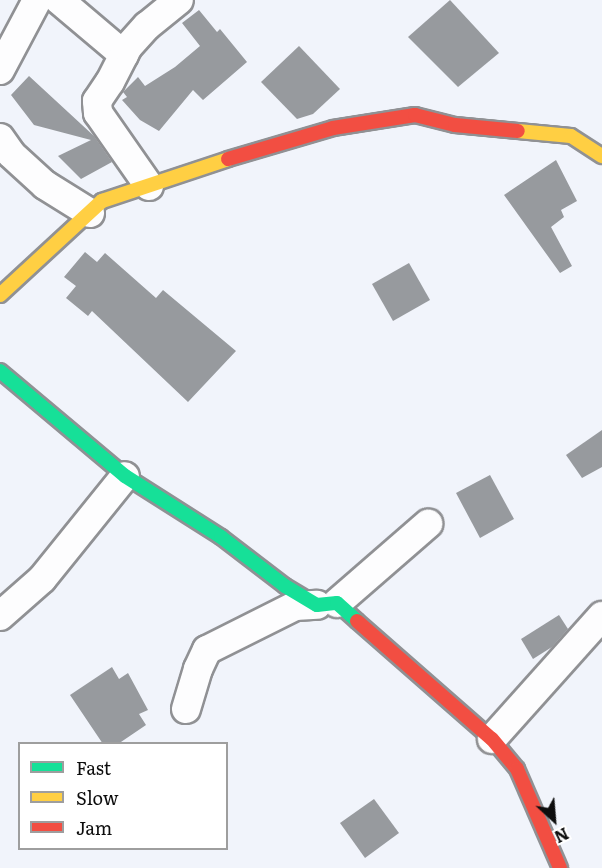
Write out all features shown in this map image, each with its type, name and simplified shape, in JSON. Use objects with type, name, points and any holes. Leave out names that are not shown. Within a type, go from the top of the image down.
[{"type":"street","points":[[0,70],[37,0]]},
{"type":"street","points":[[59,0],[124,55]]},
{"type":"street","points":[[149,186],[98,113],[97,101],[111,82],[124,55],[147,26],[179,0]]},
{"type":"street","points":[[0,295],[102,201],[213,163],[333,128],[415,115],[455,125],[571,136],[602,156]]},
{"type":"street","points":[[0,138],[11,153],[45,185],[90,213]]},
{"type":"street","points":[[0,371],[125,476],[221,537],[285,586],[327,604],[492,739],[517,769],[560,868]]},
{"type":"street","points":[[0,616],[42,579],[125,476]]},
{"type":"street","points":[[186,709],[198,669],[207,650],[295,606],[327,604],[428,524]]},
{"type":"street","points":[[492,739],[602,616]]},
{"type":"building","points":[[450,0],[499,53],[458,87],[408,37]]},
{"type":"building","points":[[199,10],[217,32],[220,29],[247,62],[203,100],[193,90],[159,131],[140,120],[122,100],[127,97],[123,92],[138,77],[145,86],[175,67],[200,46],[182,23]]},
{"type":"building","points":[[299,46],[340,89],[313,114],[297,119],[261,82]]},
{"type":"building","points":[[29,76],[94,136],[112,162],[81,179],[58,156],[91,140],[34,125],[11,95]]},
{"type":"building","points":[[556,160],[577,201],[561,210],[564,217],[551,227],[572,266],[560,273],[504,195]]},
{"type":"building","points":[[85,252],[97,262],[105,253],[156,298],[163,290],[236,351],[188,402],[92,311],[88,316],[66,298],[76,286],[64,277]]},
{"type":"building","points":[[409,263],[430,300],[393,321],[372,284]]},
{"type":"building","points":[[602,430],[602,467],[582,478],[566,455]]},
{"type":"building","points":[[490,475],[514,519],[480,538],[456,493]]},
{"type":"building","points":[[559,615],[568,629],[552,647],[533,659],[521,639]]},
{"type":"building","points":[[112,667],[119,679],[128,673],[148,710],[139,714],[146,725],[121,742],[102,742],[70,695]]},
{"type":"building","points":[[374,799],[399,833],[365,858],[340,823]]},
{"type":"traffic: fast","points":[[0,371],[125,476],[221,537],[285,586],[317,605],[337,603],[357,621]]},
{"type":"traffic: slow","points":[[518,131],[571,136],[602,156]]},
{"type":"traffic: slow","points":[[0,295],[102,201],[228,159]]},
{"type":"traffic: jam","points":[[228,159],[333,128],[415,115],[455,125],[518,131]]},
{"type":"traffic: jam","points":[[357,621],[492,739],[517,769],[560,868]]}]
